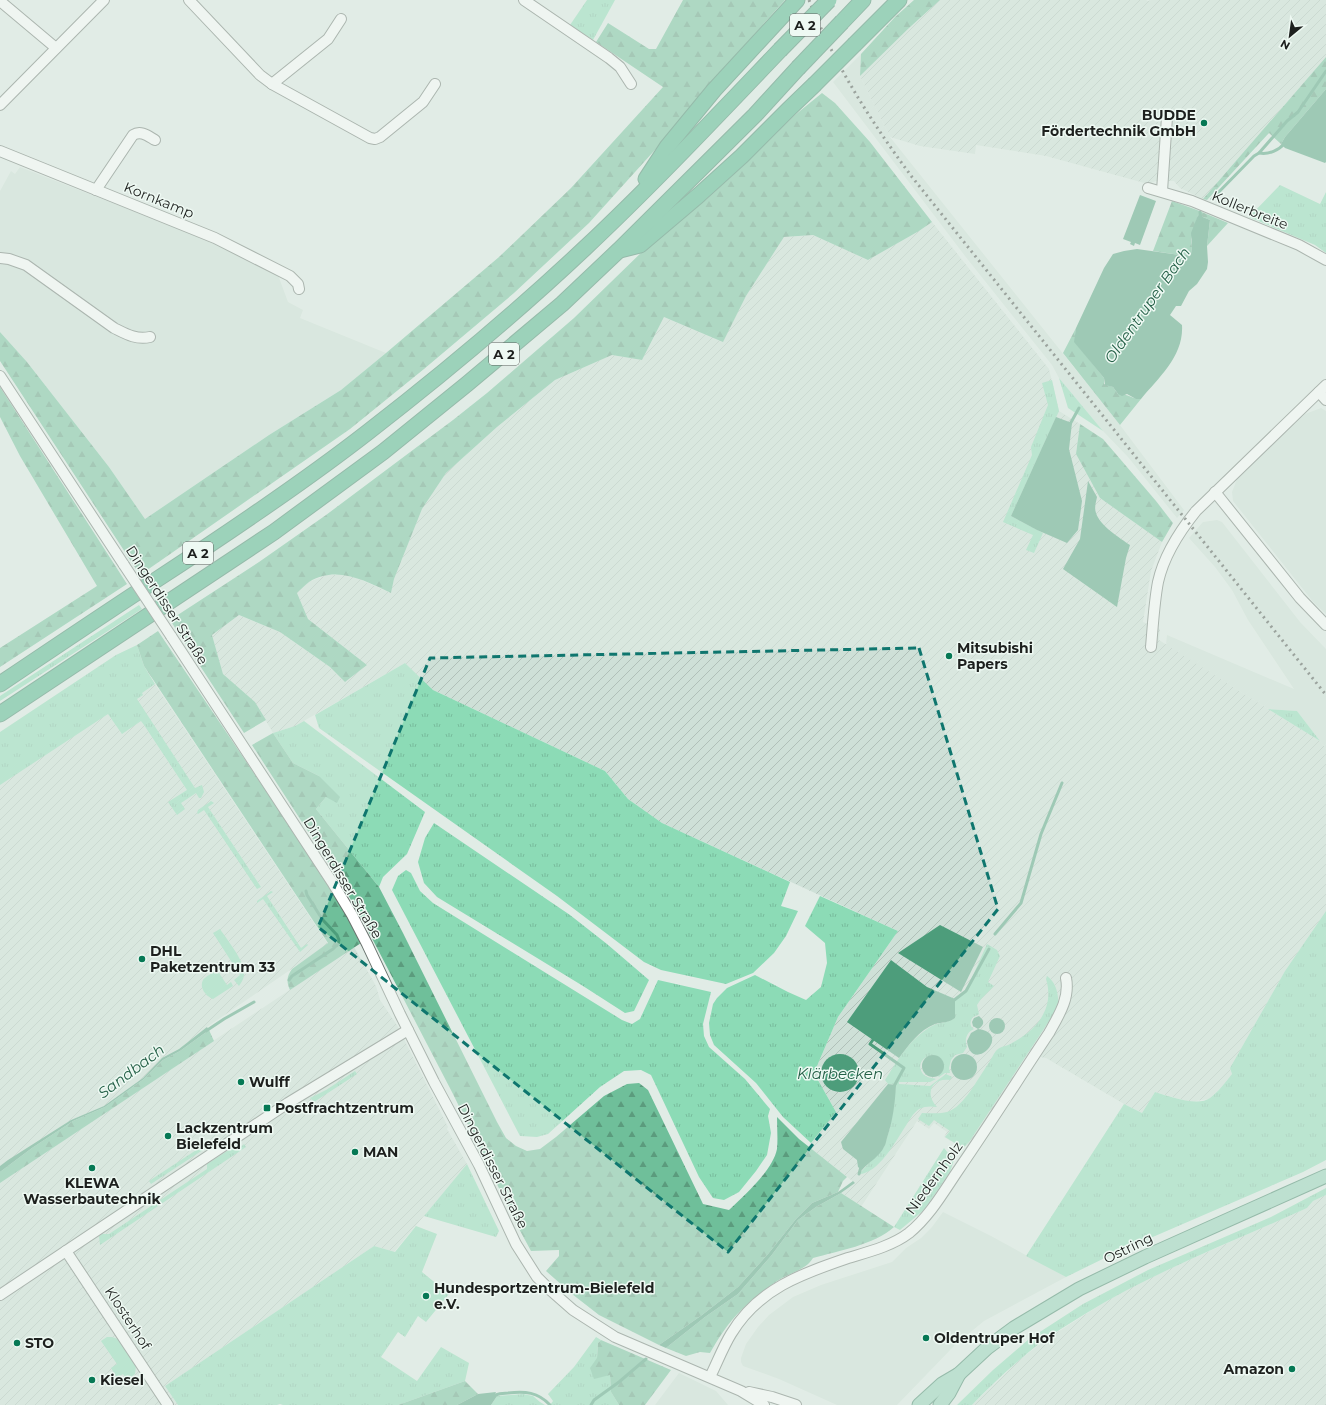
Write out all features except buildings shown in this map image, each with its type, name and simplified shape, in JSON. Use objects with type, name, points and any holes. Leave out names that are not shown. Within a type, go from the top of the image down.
[{"type":"highway","points":[[626,208],[667,147],[714,90],[796,0]]},
{"type":"highway","name":"A 2","points":[[0,684],[241,524],[308,477],[440,375],[508,318],[584,249],[703,131],[829,0]]},
{"type":"highway","name":"A 2","points":[[0,714],[263,539],[383,452],[515,345],[619,250],[755,115],[864,0]]},
{"type":"highway","points":[[619,250],[640,245],[699,195],[742,156],[788,109],[814,86],[899,0]]},
{"type":"main road","name":"Ostring","points":[[919,1405],[942,1384],[959,1374],[988,1348],[1014,1328],[1079,1289],[1145,1257],[1326,1176]]},
{"type":"main road","name":"Ostring","points":[[940,1405],[949,1393],[959,1374]]},
{"type":"street","points":[[0,105],[104,0]]},
{"type":"street","points":[[189,0],[260,75],[272,84],[363,135],[375,139],[380,137],[423,102],[435,84]]},
{"type":"street","points":[[524,0],[609,58],[620,67],[631,84]]},
{"type":"street","points":[[0,1],[56,48]]},
{"type":"street","points":[[272,84],[328,39],[341,19]]},
{"type":"street","points":[[1162,191],[1167,117]]},
{"type":"street","points":[[96,190],[133,135],[136,133],[143,133],[155,140]]},
{"type":"street","name":"Kornkamp","points":[[0,151],[224,242],[290,276],[298,284],[299,289]]},
{"type":"street","name":"Kollerbreite","points":[[1148,188],[1192,201],[1299,245],[1326,260]]},
{"type":"street","points":[[0,258],[9,258],[26,265],[126,335],[142,339],[150,337]]},
{"type":"street","name":"Dingerdisser Straße","points":[[0,376],[332,882],[352,915],[368,944],[408,1030],[479,1166],[516,1244],[537,1277],[559,1298],[599,1328],[631,1344],[741,1391],[764,1405]]},
{"type":"street","points":[[1151,647],[1158,581],[1165,561],[1182,529],[1196,511],[1322,388],[1326,400]]},
{"type":"street","points":[[1215,492],[1300,598],[1326,625]]},
{"type":"street","name":"Niedernholz","points":[[710,1377],[732,1332],[748,1311],[765,1296],[791,1280],[812,1270],[874,1250],[897,1240],[908,1234],[925,1218],[1049,1033],[1067,996],[1068,987],[1066,978]]},
{"type":"street","points":[[0,1295],[288,1103],[408,1030]]},
{"type":"street","name":"Klosterhof","points":[[66,1251],[166,1404]]},
{"type":"street","name":"Dingerdisser Straße","points":[[741,1391],[772,1397],[796,1405]]},
{"type":"highlighted area","points":[[919,648],[998,909],[728,1252],[318,927],[430,658]]},
{"type":"shaded area","points":[[940,0],[1326,0],[1326,57],[1203,199],[1180,188],[1174,181],[1156,181],[1148,184],[1046,156],[976,145],[975,154],[920,146],[890,137],[860,76]]},
{"type":"shaded area","points":[[861,54],[860,76],[890,137],[1120,425],[1184,510],[1177,518],[1128,457],[1103,431],[1059,378],[1052,365],[965,256],[833,82]]},
{"type":"shaded area","points":[[20,167],[220,245],[278,275],[288,302],[303,310],[300,318],[386,353],[341,390],[269,435],[145,519],[109,467],[27,362],[0,332],[0,191],[11,171],[15,174]]},
{"type":"shaded area","points":[[932,222],[1049,369],[1059,411],[1080,424],[1076,454],[1100,498],[1162,542],[1151,571],[1143,622],[1160,629],[1159,640],[1320,741],[1326,749],[1326,911],[1285,971],[1230,1068],[1232,1074],[1227,1082],[1209,1099],[1189,1102],[1155,1092],[1142,1113],[1046,1058],[1028,1055],[970,1143],[963,1148],[944,1137],[947,1132],[934,1123],[929,1129],[917,1121],[861,1207],[841,1193],[855,1183],[808,1147],[836,1112],[814,1073],[838,1017],[898,931],[662,823],[628,799],[605,771],[433,690],[405,663],[295,726],[273,733],[255,702],[223,674],[212,635],[239,615],[280,632],[330,667],[345,682],[367,665],[308,619],[297,593],[308,582],[327,575],[345,575],[357,578],[391,593],[394,579],[422,509],[446,473],[497,427],[555,380],[612,355],[642,360],[664,317],[723,341],[746,296],[784,237],[813,235],[868,260]]},
{"type":"shaded area","points":[[1321,408],[1326,411],[1326,614],[1314,603],[1233,501],[1232,492],[1237,479],[1305,414]]},
{"type":"shaded area","points":[[1217,520],[1222,522],[1300,622],[1326,649],[1326,749],[1297,711],[1268,709],[1166,645],[1167,635],[1294,689],[1248,620],[1232,590],[1215,567],[1189,538],[1203,522]]},
{"type":"shaded area","points":[[155,684],[328,944],[207,1027],[179,1049],[162,1058],[143,1078],[104,1106],[71,1120],[0,1166],[0,769],[134,698]]},
{"type":"shaded area","points":[[354,947],[376,986],[380,1000],[397,1025],[448,1127],[447,1129],[467,1164],[394,1252],[374,1246],[165,1386],[178,1405],[0,1405],[0,1183]]},
{"type":"shaded area","points":[[1326,1195],[1326,1405],[972,1405],[1017,1362],[1045,1340],[1105,1302],[1137,1284],[1171,1268],[1307,1208],[1313,1201]]},
{"type":"shaded area","points":[[943,1212],[991,1236],[1066,1277],[984,1321],[955,1345],[897,1405],[837,1405],[779,1379],[743,1366],[741,1358],[746,1344],[769,1315],[793,1297],[821,1285],[892,1262],[906,1248],[921,1238],[932,1227]]},
{"type":"shaded area","points":[[679,1373],[716,1391],[728,1405],[655,1405]]},
{"type":"green space","points":[[587,0],[615,0],[593,40],[570,25]]},
{"type":"green space","points":[[683,0],[785,0],[706,88],[663,141],[589,223],[514,293],[350,429],[140,575],[0,361],[0,332],[27,362],[109,467],[145,519],[269,435],[341,390],[499,257],[571,188],[663,87],[596,42],[608,23],[649,49],[656,49]]},
{"type":"green space","points":[[914,0],[940,0],[860,76],[861,54],[895,17]]},
{"type":"green space","points":[[1326,57],[1326,89],[1285,137],[1281,144],[1269,133],[1207,200],[1203,199]]},
{"type":"green space","points":[[822,93],[835,103],[870,142],[932,222],[868,260],[813,235],[784,237],[746,296],[723,342],[664,317],[642,360],[612,355],[555,380],[497,427],[446,473],[422,509],[394,579],[391,593],[351,577],[330,575],[319,577],[309,582],[297,593],[308,619],[367,665],[345,682],[330,667],[280,632],[239,615],[212,635],[223,674],[255,702],[266,720],[244,733],[170,620],[259,562],[326,515],[487,393],[574,318],[647,247],[707,199],[795,115]]},
{"type":"green space","points":[[1280,185],[1320,204],[1326,192],[1326,253],[1315,245],[1249,217]]},
{"type":"green space","points":[[1172,201],[1228,223],[1207,246],[1210,220],[1198,215],[1191,239],[1191,254],[1180,255],[1153,251]]},
{"type":"green space","points":[[1076,328],[1075,342],[1104,378],[1104,384],[1113,387],[1118,394],[1141,399],[1120,425],[1063,353]]},
{"type":"green space","points":[[1059,378],[1103,431],[1068,408]]},
{"type":"green space","points":[[1052,380],[1059,411],[1011,516],[1043,533],[1034,553],[1026,550],[1033,535],[1003,522],[1032,455],[1031,447],[1048,405],[1042,383]]},
{"type":"green space","points":[[0,387],[127,584],[0,667],[0,648],[97,586],[20,456],[0,417]]},
{"type":"green space","points":[[1080,424],[1103,439],[1173,523],[1162,542],[1100,498],[1076,454]]},
{"type":"green space","points":[[139,605],[142,609],[0,701],[0,696]]},
{"type":"green space","points":[[158,631],[326,880],[344,909],[361,943],[290,990],[288,979],[292,969],[328,943],[144,666],[137,645]]},
{"type":"green space","points":[[137,645],[144,666],[155,684],[142,693],[143,695],[137,699],[195,788],[202,785],[204,792],[201,798],[199,798],[196,793],[181,803],[185,809],[177,815],[168,802],[187,790],[144,725],[141,721],[122,734],[108,714],[0,785],[0,732],[116,655]]},
{"type":"green space","points":[[405,663],[433,690],[605,771],[628,799],[662,823],[790,882],[781,906],[798,911],[786,936],[774,953],[753,973],[726,984],[661,970],[644,962],[557,896],[319,728],[315,715]]},
{"type":"green space","points":[[1268,709],[1297,711],[1320,741]]},
{"type":"green space","points":[[304,721],[425,812],[407,854],[383,877],[379,887],[316,809],[326,797],[319,776],[293,763],[273,733],[295,726]]},
{"type":"green space","points":[[273,733],[293,763],[319,776],[340,797],[337,803],[326,797],[316,809],[379,887],[506,1138],[516,1146],[527,1151],[540,1149],[604,1096],[627,1084],[639,1083],[648,1090],[703,1204],[729,1210],[764,1174],[777,1149],[777,1117],[799,1139],[847,1177],[843,1181],[838,1192],[812,1203],[796,1219],[768,1254],[738,1287],[702,1315],[659,1345],[599,1315],[572,1294],[546,1271],[559,1256],[559,1250],[531,1251],[453,1094],[363,921],[339,879],[252,745]]},
{"type":"green space","points":[[211,801],[214,803],[208,807],[261,887],[257,889],[204,810],[198,814],[197,813],[198,810]]},
{"type":"green space","points":[[434,823],[570,915],[649,980],[634,1011],[625,1013],[437,897],[424,883],[418,862],[425,838]]},
{"type":"green space","points":[[406,870],[411,873],[420,891],[433,903],[622,1020],[632,1024],[640,1019],[658,980],[711,992],[703,1024],[704,1036],[709,1047],[745,1079],[770,1109],[768,1116],[771,1133],[767,1155],[739,1192],[724,1200],[713,1198],[699,1177],[651,1075],[641,1070],[624,1071],[600,1087],[548,1134],[537,1137],[520,1136],[392,890],[398,876]]},
{"type":"green space","points":[[271,891],[273,892],[267,896],[301,948],[307,944],[308,945],[300,952],[263,899],[257,903],[257,901]]},
{"type":"green space","points":[[820,896],[898,931],[838,1017],[814,1073],[836,1112],[811,1143],[783,1117],[756,1083],[714,1045],[710,1035],[709,1023],[713,1004],[717,998],[727,988],[755,975],[806,1000],[821,987],[827,963],[825,943],[805,926]]},
{"type":"green space","points":[[1326,911],[1326,1160],[1303,1172],[1117,1252],[1066,1277],[1026,1256],[1124,1104],[1142,1113],[1155,1092],[1183,1100],[1198,1101],[1210,1098],[1222,1087],[1232,1074],[1230,1068],[1285,971]]},
{"type":"green space","points":[[220,929],[235,951],[244,969],[244,976],[239,986],[234,980],[240,975],[213,933]]},
{"type":"green space","points":[[987,944],[997,950],[1000,956],[988,982],[994,986],[981,999],[977,1005],[979,1014],[971,1020],[970,1023],[974,1029],[967,1036],[967,1047],[963,1053],[955,1055],[951,1060],[949,1068],[950,1073],[945,1073],[939,1077],[938,1076],[941,1073],[942,1060],[938,1057],[928,1056],[924,1058],[920,1066],[921,1070],[925,1076],[936,1079],[930,1082],[899,1082],[899,1084],[930,1086],[946,1074],[952,1077],[950,1080],[939,1081],[932,1088],[931,1097],[937,1107],[930,1106],[919,1109],[911,1117],[892,1148],[880,1163],[866,1173],[859,1174],[884,1147],[890,1128],[896,1085],[888,1084],[885,1080],[905,1050],[917,1037],[932,1026],[955,1018],[955,999],[966,991]]},
{"type":"green space","points":[[217,970],[227,985],[231,982],[233,986],[213,999],[204,991],[202,983],[204,979]]},
{"type":"green space","points":[[1047,976],[1057,991],[1057,1009],[969,1142],[963,1148],[945,1137],[950,1131],[934,1120],[929,1126],[918,1119],[922,1113],[947,1112],[953,1109],[965,1098],[997,1050],[1021,1038],[1036,1025],[1046,1009],[1048,999]]},
{"type":"green space","points":[[209,1030],[214,1041],[0,1183],[0,1172],[32,1148],[73,1121],[105,1107],[144,1079],[163,1060],[180,1051]]},
{"type":"green space","points":[[355,1071],[357,1074],[314,1102],[310,1098],[326,1090]]},
{"type":"green space","points":[[210,1141],[212,1144],[151,1184],[149,1181]]},
{"type":"green space","points":[[238,1144],[242,1146],[244,1144],[246,1147],[100,1245],[99,1236],[102,1234],[109,1234],[207,1169],[207,1164]]},
{"type":"green space","points":[[944,1148],[954,1160],[950,1172],[924,1210],[900,1230],[894,1227]]},
{"type":"green space","points":[[467,1164],[499,1231],[496,1237],[424,1216]]},
{"type":"green space","points":[[1326,1188],[1326,1195],[1313,1201],[1307,1208],[1194,1258],[1112,1298],[1034,1348],[1006,1371],[972,1405],[957,1405],[993,1370],[1029,1339],[1083,1304],[1148,1270],[1271,1217]]},
{"type":"green space","points":[[841,1193],[894,1227],[886,1233],[866,1243],[813,1258],[806,1266],[777,1281],[741,1310],[721,1335],[710,1353],[700,1352],[686,1356],[666,1348],[705,1317],[738,1294],[771,1256],[798,1220],[816,1207]]},
{"type":"green space","points":[[416,1226],[437,1234],[422,1272],[449,1294],[426,1322],[418,1316],[405,1337],[398,1332],[381,1357],[417,1381],[441,1347],[469,1363],[465,1381],[398,1405],[178,1405],[165,1386],[374,1246],[395,1252]]},
{"type":"green space","points":[[107,1337],[118,1339],[136,1366],[135,1374],[127,1380],[123,1374],[117,1378],[111,1368],[117,1364],[101,1341]]},
{"type":"green space","points":[[596,1337],[601,1340],[598,1343],[597,1358],[610,1374],[611,1392],[619,1405],[550,1405],[553,1401],[548,1394],[574,1367]]},
{"type":"green space","points":[[601,1340],[671,1370],[645,1405],[619,1405],[611,1392],[610,1375],[594,1379],[590,1368],[597,1358],[598,1343]]},
{"type":"green space","points":[[465,1381],[478,1394],[457,1405],[398,1405]]},
{"type":"green space","points":[[523,1394],[533,1396],[545,1405],[491,1405],[497,1396]]},
{"type":"water","points":[[1326,89],[1325,163],[1285,148],[1281,144],[1285,137]]},
{"type":"water","points":[[1140,195],[1156,201],[1140,245],[1135,243],[1134,246],[1130,244],[1131,242],[1123,239]]},
{"type":"water","points":[[1198,215],[1210,220],[1207,246],[1207,269],[1197,284],[1189,291],[1181,306],[1176,306],[1170,315],[1182,325],[1182,336],[1179,347],[1169,365],[1141,399],[1136,399],[1127,394],[1122,396],[1118,394],[1113,387],[1105,385],[1104,378],[1074,342],[1076,328],[1104,268],[1113,254],[1137,249],[1180,255],[1191,254],[1191,233]]},
{"type":"water","points":[[1056,417],[1072,423],[1069,449],[1082,501],[1078,530],[1067,543],[1037,530],[1011,516]]},
{"type":"water","points":[[1088,481],[1097,497],[1095,509],[1098,518],[1111,531],[1130,545],[1126,558],[1117,607],[1063,569],[1080,539]]},
{"type":"water","points":[[940,925],[983,947],[961,992],[898,953]]},
{"type":"water","points":[[891,960],[927,987],[955,999],[955,1018],[948,1022],[935,1024],[924,1030],[915,1038],[899,1058],[847,1022]]},
{"type":"water","points":[[979,1016],[983,1020],[983,1023],[978,1029],[973,1026],[972,1022],[974,1018]]},
{"type":"water","points":[[994,1018],[1000,1018],[1005,1023],[1003,1032],[1000,1034],[994,1034],[989,1029],[989,1023]]},
{"type":"water","points":[[207,1027],[209,1030],[180,1051],[163,1060],[144,1079],[105,1107],[73,1121],[32,1148],[0,1172],[0,1166],[8,1160],[71,1120],[104,1106],[143,1078],[162,1058],[179,1049]]},
{"type":"water","points":[[978,1029],[988,1032],[992,1037],[988,1050],[982,1054],[975,1054],[970,1051],[967,1041],[971,1033]]},
{"type":"water","name":"Klärbecken","points":[[836,1054],[844,1054],[854,1059],[858,1066],[858,1080],[854,1087],[844,1092],[836,1092],[826,1087],[824,1084],[821,1077],[821,1069],[826,1059],[829,1057]]},
{"type":"water","points":[[964,1054],[974,1057],[977,1067],[974,1077],[964,1080],[954,1077],[951,1067],[954,1057]]},
{"type":"water","points":[[933,1055],[941,1058],[944,1066],[941,1074],[933,1077],[925,1074],[922,1066],[925,1058]]},
{"type":"water","points":[[888,1084],[896,1085],[892,1118],[886,1144],[880,1153],[862,1170],[858,1167],[857,1160],[843,1149],[841,1142]]},
{"type":"water","points":[[853,1181],[855,1183],[841,1193],[816,1207],[798,1220],[771,1256],[738,1294],[705,1317],[666,1348],[659,1345],[702,1315],[738,1287],[768,1254],[796,1219],[812,1203],[838,1192]]},
{"type":"water","points":[[496,1392],[495,1394],[497,1396],[491,1405],[457,1405],[478,1394]]},
{"type":"waterway","name":"Oldentruper Bach","points":[[1212,199],[1254,156],[1259,153],[1287,121],[1298,112],[1326,71]]},
{"type":"waterway","points":[[1259,153],[1274,151],[1285,143]]},
{"type":"waterway","name":"Oldentruper Bach","points":[[1200,212],[1201,220]]},
{"type":"waterway","name":"Oldentruper Bach","points":[[1069,426],[1079,408]]},
{"type":"waterway","name":"Oldentruper Bach","points":[[995,934],[1021,903],[1041,834],[1062,783]]},
{"type":"waterway","name":"Sandbach","points":[[289,980],[292,976],[333,949],[338,944],[339,940],[337,935],[322,919],[306,891]]},
{"type":"waterway","name":"Oldentruper Bach","points":[[953,1001],[966,991],[989,949]]},
{"type":"waterway","name":"Sandbach","points":[[206,1031],[254,1002]]},
{"type":"waterway","name":"Oldentruper Bach","points":[[875,1037],[870,1044],[904,1068],[893,1088]]},
{"type":"waterway","name":"Oldentruper Bach","points":[[859,1174],[861,1167]]},
{"type":"waterway","name":"Oldentruper Bach","points":[[591,1405],[594,1400],[619,1382],[646,1359]]},
{"type":"waterway","name":"Oldentruper Bach","points":[[492,1396],[504,1393],[526,1392],[541,1397],[550,1405]]},
{"type":"railway","points":[[809,0],[842,70],[868,114],[912,177],[1326,695]]},
{"type":"place","name":"BUDDE Fördertechnik GmbH","points":[[1204,123]]},
{"type":"place","name":"Mitsubishi Papers","points":[[949,656]]},
{"type":"place","name":"DHL Paketzentrum 33","points":[[142,959]]},
{"type":"place","name":"Wulff","points":[[241,1082]]},
{"type":"place","name":"Postfrachtzentrum","points":[[267,1108]]},
{"type":"place","name":"Lackzentrum Bielefeld","points":[[168,1136]]},
{"type":"place","name":"MAN","points":[[355,1152]]},
{"type":"place","name":"KLEWA Wasserbautechnik","points":[[92,1168]]},
{"type":"place","name":"Hundesportzentrum-Bielefeld e.V.","points":[[426,1296]]},
{"type":"place","name":"Oldentruper Hof","points":[[926,1338]]},
{"type":"place","name":"STO","points":[[17,1343]]},
{"type":"place","name":"Amazon","points":[[1292,1369]]},
{"type":"place","name":"Kiesel","points":[[92,1380]]}]
